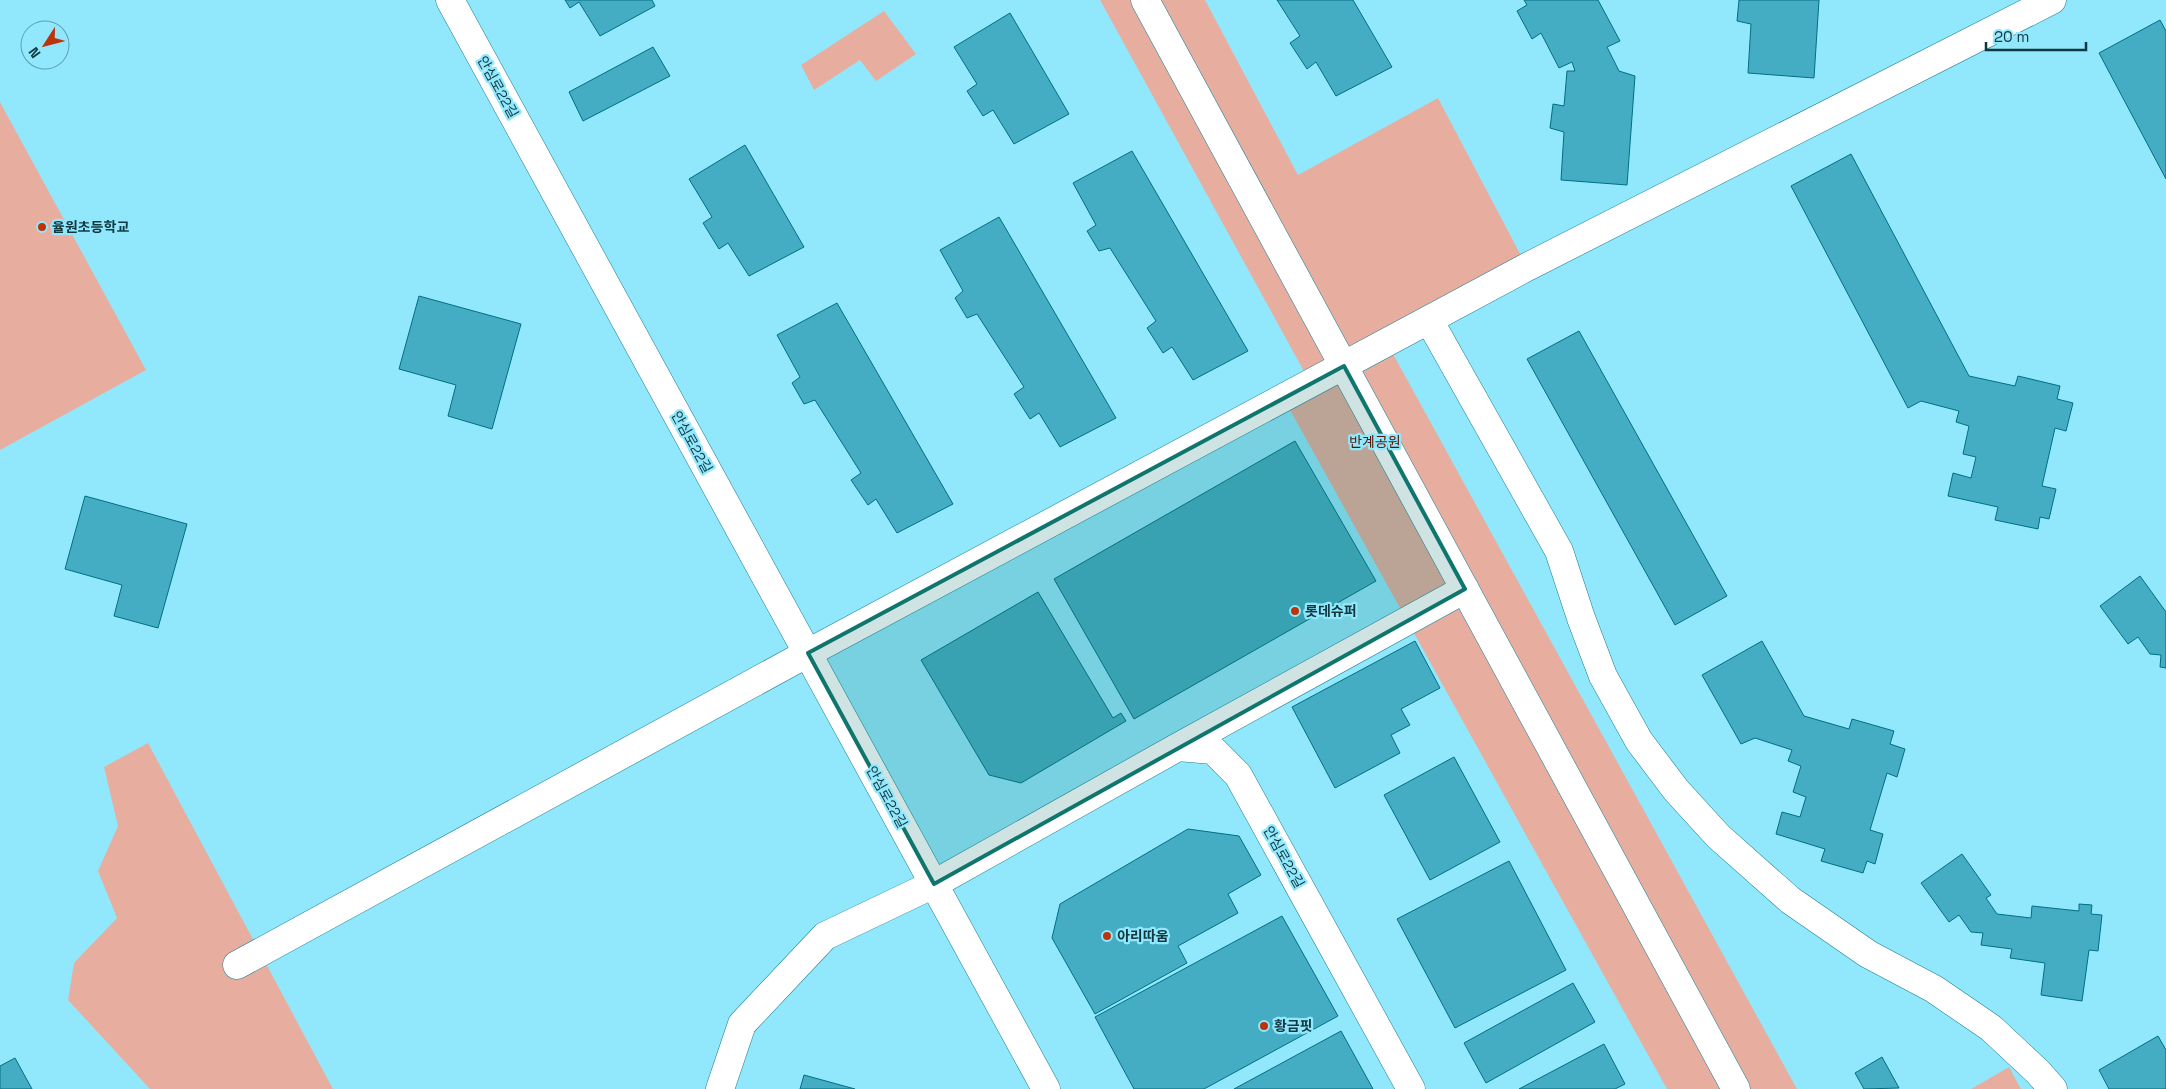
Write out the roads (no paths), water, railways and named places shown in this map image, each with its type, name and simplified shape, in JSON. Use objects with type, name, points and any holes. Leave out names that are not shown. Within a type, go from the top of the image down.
[{"type":"street","name":"안심로22길","points":[[450,0],[1046,1089]]},
{"type":"street","points":[[1146,0],[1736,1089]]},
{"type":"street","points":[[237,965],[808,654],[1527,267],[2052,0]]},
{"type":"street","points":[[1429,320],[1559,551],[1603,676],[1639,741],[1676,790],[1718,836],[1790,900],[1868,954],[1934,989],[1991,1028],[2038,1072],[2053,1089]]},
{"type":"street","points":[[720,1089],[742,1024],[825,936],[934,884],[1465,589]]},
{"type":"street","name":"안심로22길","points":[[1178,747],[1213,750],[1238,775],[1411,1089]]},
{"type":"place","name":"율원초등학교","points":[[42,227]]},
{"type":"place","name":"롯데슈퍼","points":[[1295,611]]},
{"type":"place","name":"아리따움","points":[[1107,936]]},
{"type":"place","name":"황금핏","points":[[1264,1026]]},
{"type":"park label","name":"반계공원","points":[[1375,442]]}]
